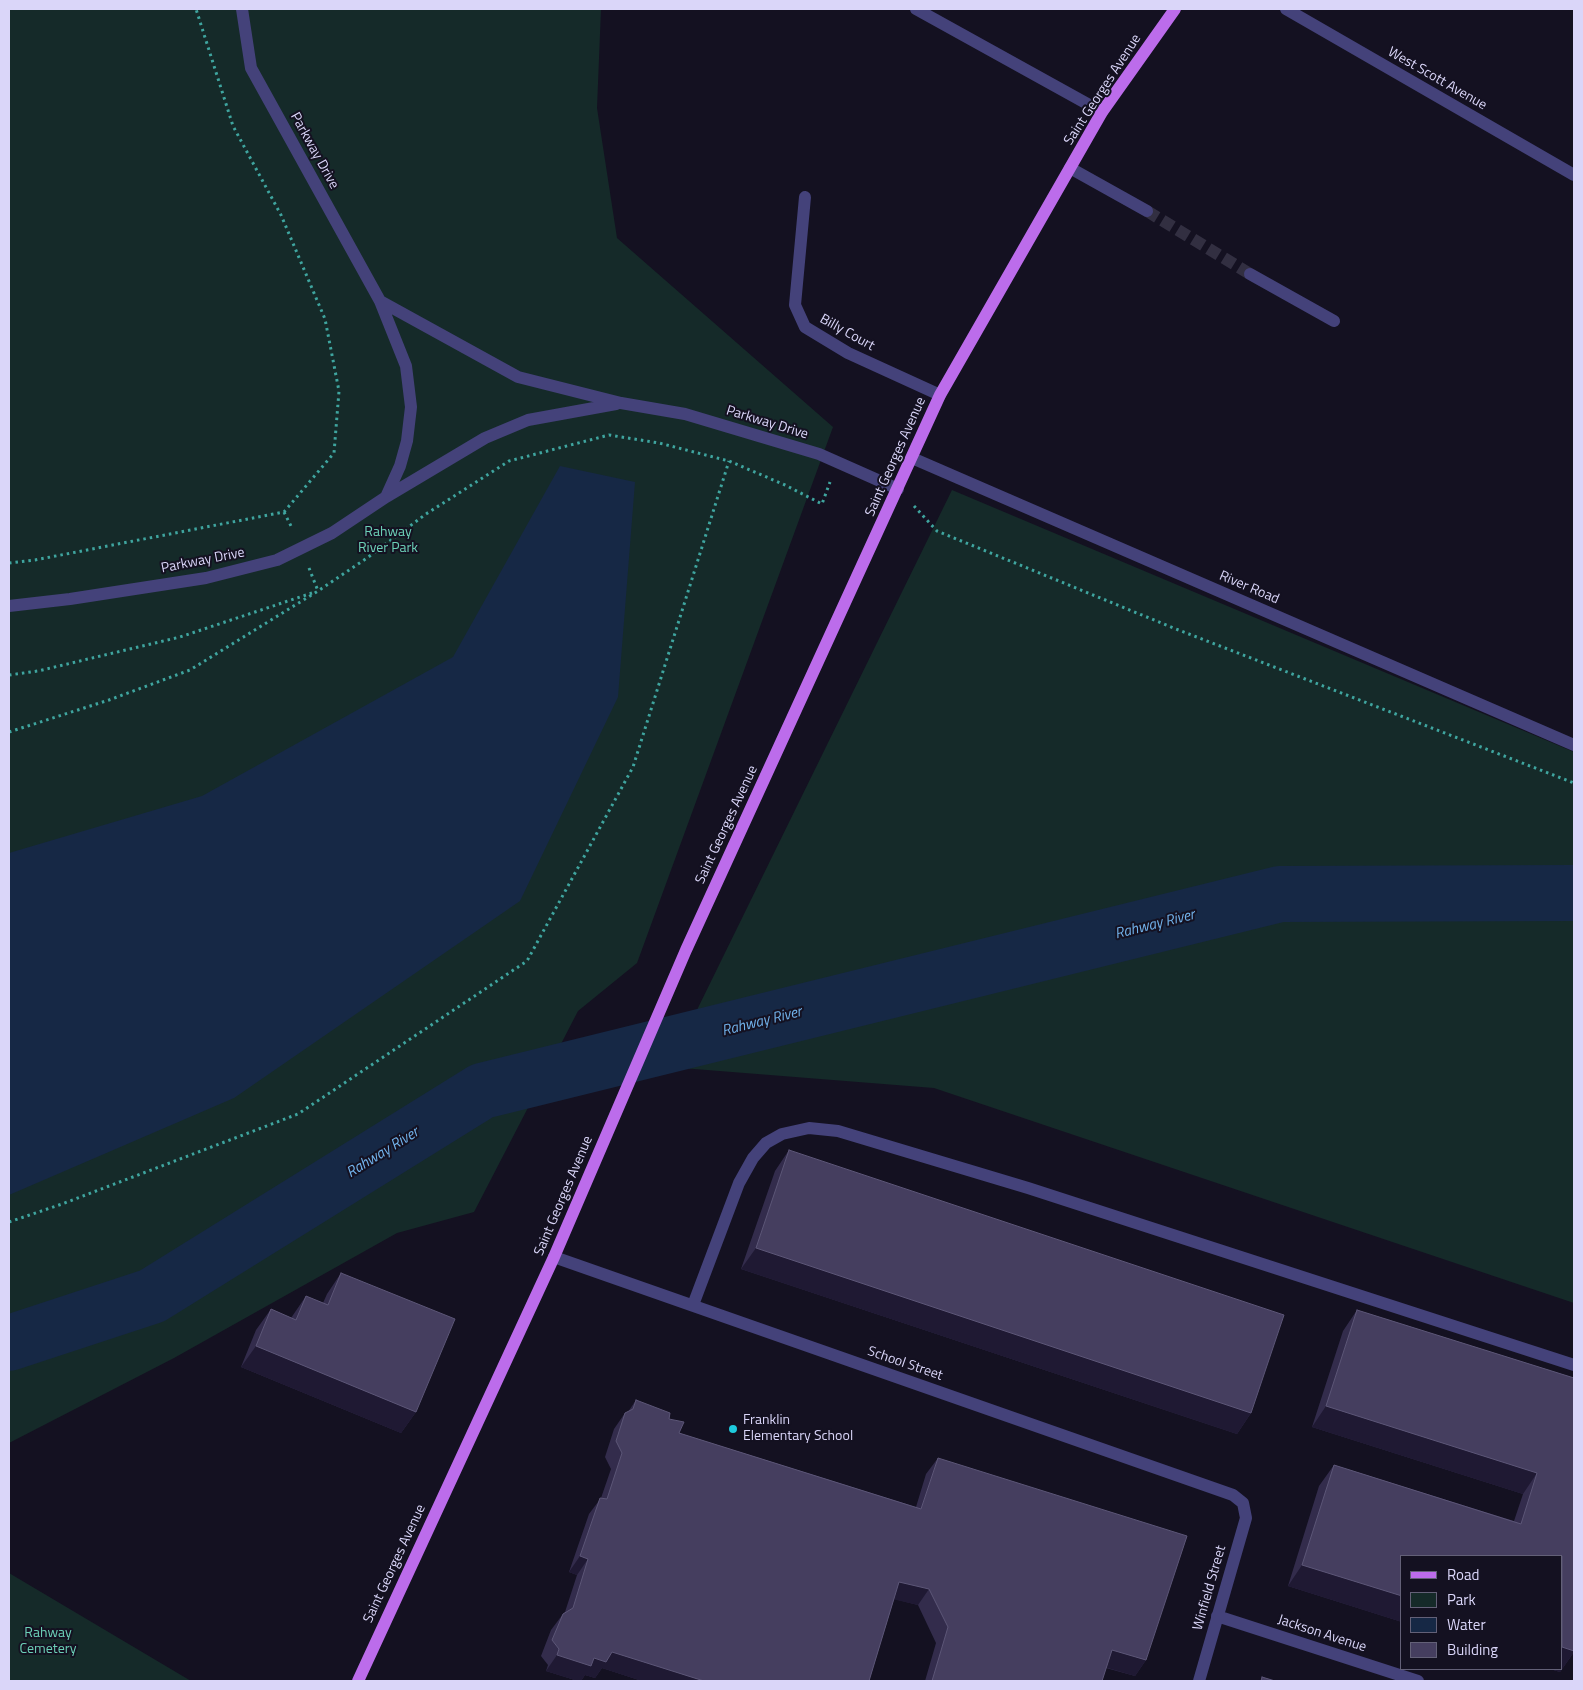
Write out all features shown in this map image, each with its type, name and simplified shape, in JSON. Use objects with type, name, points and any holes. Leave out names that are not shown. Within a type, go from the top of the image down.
[{"type":"main road","name":"Saint Georges Avenue","points":[[358,1681],[554,1257],[686,950],[940,395],[1102,112],[1175,9]]},
{"type":"street","name":"Parkway Drive","points":[[242,9],[251,68],[380,301],[406,366],[410,407],[407,441],[400,466],[386,497]]},
{"type":"street","points":[[916,9],[1102,112]]},
{"type":"street","name":"West Scott Avenue","points":[[1286,9],[1574,175]]},
{"type":"street","points":[[1070,168],[1147,211]]},
{"type":"street","name":"Billy Court","points":[[805,197],[795,305],[805,327],[848,353],[940,395]]},
{"type":"street","points":[[1250,274],[1334,321]]},
{"type":"street","name":"Parkway Drive","points":[[380,301],[518,377],[621,403],[685,414],[820,454],[898,489]]},
{"type":"street","name":"Parkway Drive","points":[[9,606],[70,599],[206,578],[278,560],[332,533],[386,497],[485,438],[528,420],[621,403]]},
{"type":"street","name":"River Road","points":[[912,458],[1574,745]]},
{"type":"street","points":[[693,1306],[739,1183],[753,1158],[766,1143],[782,1134],[809,1128],[838,1131],[1028,1188],[1574,1365]]},
{"type":"street","name":"School Street","points":[[554,1257],[1233,1494],[1243,1503]]},
{"type":"street","name":"Winfield Street","points":[[1199,1681],[1246,1518],[1243,1503]]},
{"type":"street","name":"Jackson Avenue","points":[[1218,1616],[1418,1681]]},
{"type":"path","points":[[9,563],[36,560],[284,512],[334,453],[339,391],[326,319],[281,215],[233,126],[196,9]]},
{"type":"path","points":[[9,732],[109,700],[190,670],[318,591],[367,558],[426,514],[509,461],[609,435],[659,443],[729,461],[785,485],[822,504],[838,463]]},
{"type":"path","points":[[9,1222],[62,1204],[298,1114],[526,962],[633,766],[729,461]]},
{"type":"path","points":[[933,525],[937,531],[1176,629],[1574,783]]},
{"type":"path","points":[[9,674],[38,671],[180,637],[318,591]]},
{"type":"green space","name":"Rahway River Park","points":[[9,9],[601,9],[597,108],[617,238],[833,427],[637,963],[578,1011],[474,1212],[397,1233],[174,1358],[9,1443]]},
{"type":"green space","points":[[952,490],[1574,752],[1574,1303],[934,1088],[669,1067]]},
{"type":"green space","name":"Rahway Cemetery","points":[[9,1573],[191,1681],[9,1681]]},
{"type":"water","points":[[560,466],[635,482],[618,697],[520,901],[234,1098],[9,1195],[9,853],[202,796],[453,657]]},
{"type":"building","points":[[789,1150],[1284,1315],[1251,1413],[756,1248]]},
{"type":"building","points":[[341,1273],[455,1319],[416,1412],[256,1346],[271,1309],[296,1320],[306,1296],[328,1305]]},
{"type":"building","points":[[1357,1310],[1574,1378],[1574,1651],[1563,1647],[1563,1555],[1400,1555],[1400,1595],[1302,1565],[1334,1465],[1521,1524],[1537,1473],[1326,1406]]},
{"type":"building","points":[[636,1400],[670,1413],[669,1419],[684,1422],[679,1433],[921,1509],[938,1458],[1187,1536],[1146,1660],[1112,1650],[1102,1681],[932,1681],[948,1627],[929,1589],[899,1582],[869,1681],[704,1681],[612,1652],[606,1662],[594,1658],[591,1666],[557,1655],[559,1649],[552,1640],[563,1614],[573,1608],[588,1559],[580,1556],[600,1498],[607,1499],[622,1453],[616,1441],[625,1413],[633,1409]]},
{"type":"building","points":[[1262,1677],[1275,1681],[1261,1681]]},
{"type":"waterway","name":"Rahway River","points":[[9,1343],[152,1296],[482,1091],[1280,894],[1574,893]]},
{"type":"tunnel","points":[[1147,211],[1250,274]]},
{"type":"place","name":"Franklin Elementary School","points":[[733,1429]]}]
